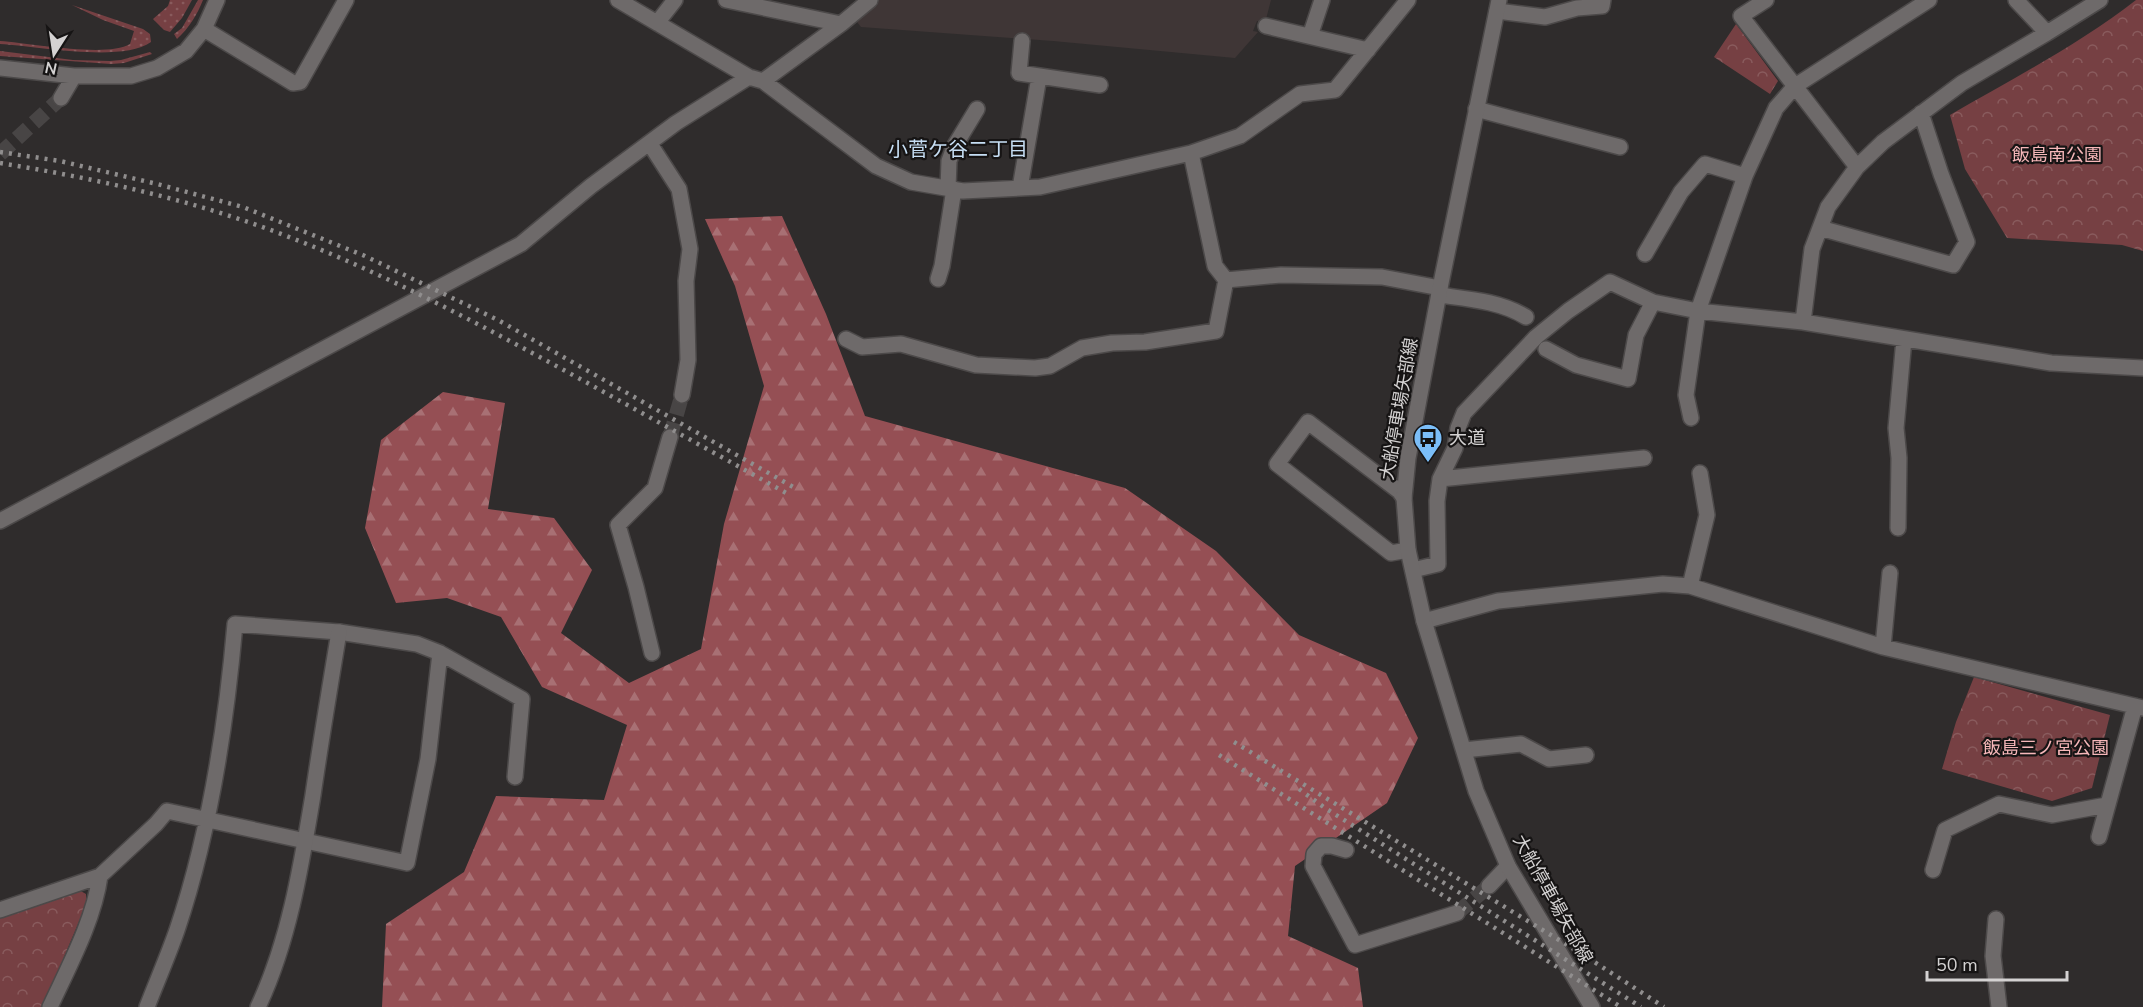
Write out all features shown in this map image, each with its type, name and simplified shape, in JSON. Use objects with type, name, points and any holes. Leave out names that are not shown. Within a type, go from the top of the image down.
[{"type":"street","points":[[0,68],[103,77],[131,76],[157,68],[186,51],[204,29],[216,0]]},
{"type":"street","points":[[204,29],[293,83],[300,82],[346,0]]},
{"type":"street","points":[[618,0],[756,79],[876,166],[911,182],[963,191],[1040,188],[1191,153],[1240,136],[1300,94],[1335,90],[1408,0]]},
{"type":"street","points":[[657,23],[675,0]]},
{"type":"street","points":[[726,0],[841,24]]},
{"type":"street","points":[[0,521],[521,244],[591,186],[676,123],[756,79],[841,24],[870,0]]},
{"type":"street","points":[[1310,36],[1322,0]]},
{"type":"street","points":[[1498,5],[1545,18],[1577,8],[1602,6],[1603,0]]},
{"type":"street","points":[[1766,0],[1741,16],[1857,167]]},
{"type":"street","points":[[1691,418],[1686,394],[1698,311],[1745,176],[1776,108],[1795,86],[1929,0]]},
{"type":"street","points":[[2016,0],[2047,33]]},
{"type":"street","points":[[1803,322],[1812,249],[1828,207],[1857,167],[1883,142],[1962,83],[2100,0]]},
{"type":"street","name":"大船停車場矢部線","points":[[1498,5],[1439,291],[1408,458],[1404,498],[1408,550],[1424,621],[1476,791],[1508,866],[1592,1007]]},
{"type":"street","points":[[1266,26],[1368,50]]},
{"type":"street","points":[[1022,41],[1019,73],[1100,85]]},
{"type":"street","points":[[61,98],[74,76]]},
{"type":"street","points":[[1020,188],[1039,77]]},
{"type":"street","points":[[938,279],[942,266],[951,189],[949,161],[954,147],[977,109]]},
{"type":"street","points":[[1476,109],[1620,147]]},
{"type":"street","points":[[1820,228],[1953,265],[1967,242],[1921,113]]},
{"type":"street","points":[[650,144],[679,189],[690,249],[686,281],[688,360],[682,395]]},
{"type":"street","points":[[846,339],[862,347],[901,344],[976,365],[1035,368],[1050,366],[1082,348],[1112,343],[1145,342],[1216,331],[1226,280],[1215,266],[1191,153]]},
{"type":"street","points":[[1645,254],[1681,192],[1705,164],[1745,176]]},
{"type":"street","points":[[1226,280],[1281,275],[1382,277],[1484,301],[1516,311],[1526,317]]},
{"type":"street","points":[[1413,570],[1438,564],[1437,501],[1440,479],[1455,448],[1458,428],[1464,413],[1544,327],[1610,282],[1653,302],[1698,311],[1803,322],[2051,363],[2143,368]]},
{"type":"street","points":[[1546,349],[1576,366],[1628,379],[1636,335],[1653,302]]},
{"type":"street","points":[[1898,528],[1899,458],[1896,428],[1904,339]]},
{"type":"street","points":[[1404,498],[1399,491],[1308,422],[1277,464],[1391,553],[1408,550]]},
{"type":"street","points":[[652,652],[618,525],[655,488],[670,437]]},
{"type":"street","points":[[1440,479],[1644,458]]},
{"type":"street","points":[[1690,586],[1707,515],[1700,473]]},
{"type":"street","points":[[1883,647],[1890,573]]},
{"type":"street","points":[[1424,621],[1498,601],[1663,584],[1690,586],[1883,647],[2139,707],[2099,837]]},
{"type":"street","points":[[147,1007],[177,930],[207,819],[222,739],[235,624],[339,632],[417,644],[440,653],[522,699],[515,777]]},
{"type":"street","points":[[258,1007],[272,976],[294,901],[339,632]]},
{"type":"street","points":[[0,910],[100,876],[167,811],[407,863],[428,759],[440,653]]},
{"type":"street","points":[[1464,750],[1521,744],[1549,759],[1586,755]]},
{"type":"street","points":[[1933,870],[1946,830],[1999,804],[2052,815],[2107,805]]},
{"type":"street","points":[[1346,850],[1321,846],[1314,854],[1313,866],[1355,945],[1457,913]]},
{"type":"street","points":[[1489,886],[1508,866]]},
{"type":"street","points":[[50,1007],[98,894],[100,876]]},
{"type":"street","points":[[1996,919],[1993,956],[1999,1007]]},
{"type":"shaded area","points":[[879,0],[1271,0],[1265,23],[1257,21],[1253,31],[1258,32],[1235,58],[1053,41],[861,27],[857,22]]},
{"type":"green space","points":[[170,0],[192,0],[182,18],[170,32],[164,30],[153,19],[168,6]]},
{"type":"green space","points":[[198,0],[203,0],[198,11],[189,26],[177,39],[174,34],[182,28]]},
{"type":"green space","name":"飯島南公園","points":[[2136,0],[2143,0],[2143,251],[2122,245],[2007,238],[1965,169],[1950,115],[2069,46]]},
{"type":"green space","points":[[72,5],[143,29],[150,34],[151,42],[137,48],[100,52],[0,44],[0,41],[104,50],[130,44],[134,31],[103,20]]},
{"type":"green space","points":[[1736,24],[1778,81],[1770,94],[1714,57]]},
{"type":"green space","points":[[0,51],[73,60],[110,61],[150,52],[152,54],[124,63],[111,64],[0,56]]},
{"type":"green space","points":[[782,216],[826,314],[865,416],[1125,488],[1216,551],[1299,635],[1386,673],[1418,738],[1387,803],[1295,866],[1288,936],[1358,968],[1363,1007],[382,1007],[386,924],[464,872],[496,796],[604,800],[627,725],[542,687],[501,617],[447,598],[396,603],[365,528],[381,440],[443,392],[505,403],[488,509],[554,518],[592,570],[561,633],[629,683],[701,649],[724,524],[764,386],[735,286],[705,219]]},
{"type":"green space","name":"飯島三ノ宮公園","points":[[1974,677],[2110,715],[2092,788],[2052,801],[1942,769],[1956,722]]},
{"type":"green space","points":[[77,889],[86,894],[86,905],[43,1007],[0,1007],[0,917]]},
{"type":"tunnel","points":[[0,154],[61,98]]},
{"type":"tunnel","points":[[670,437],[682,395]]},
{"type":"tunnel","points":[[1457,913],[1489,886]]},
{"type":"railway","points":[[0,152],[60,161],[243,207],[365,256],[498,320],[795,488]]},
{"type":"railway","points":[[0,163],[70,175],[209,209],[276,232],[355,264],[470,320],[788,494]]},
{"type":"railway","points":[[1234,742],[1582,954],[1664,1007]]},
{"type":"railway","points":[[1219,755],[1621,1007]]},
{"type":"railway","points":[[1299,789],[1325,808],[1641,1007]]},
{"type":"place","name":"大道","points":[[1428,464]]},
{"type":"district","name":"小菅ケ谷二丁目","points":[[958,149]]}]
